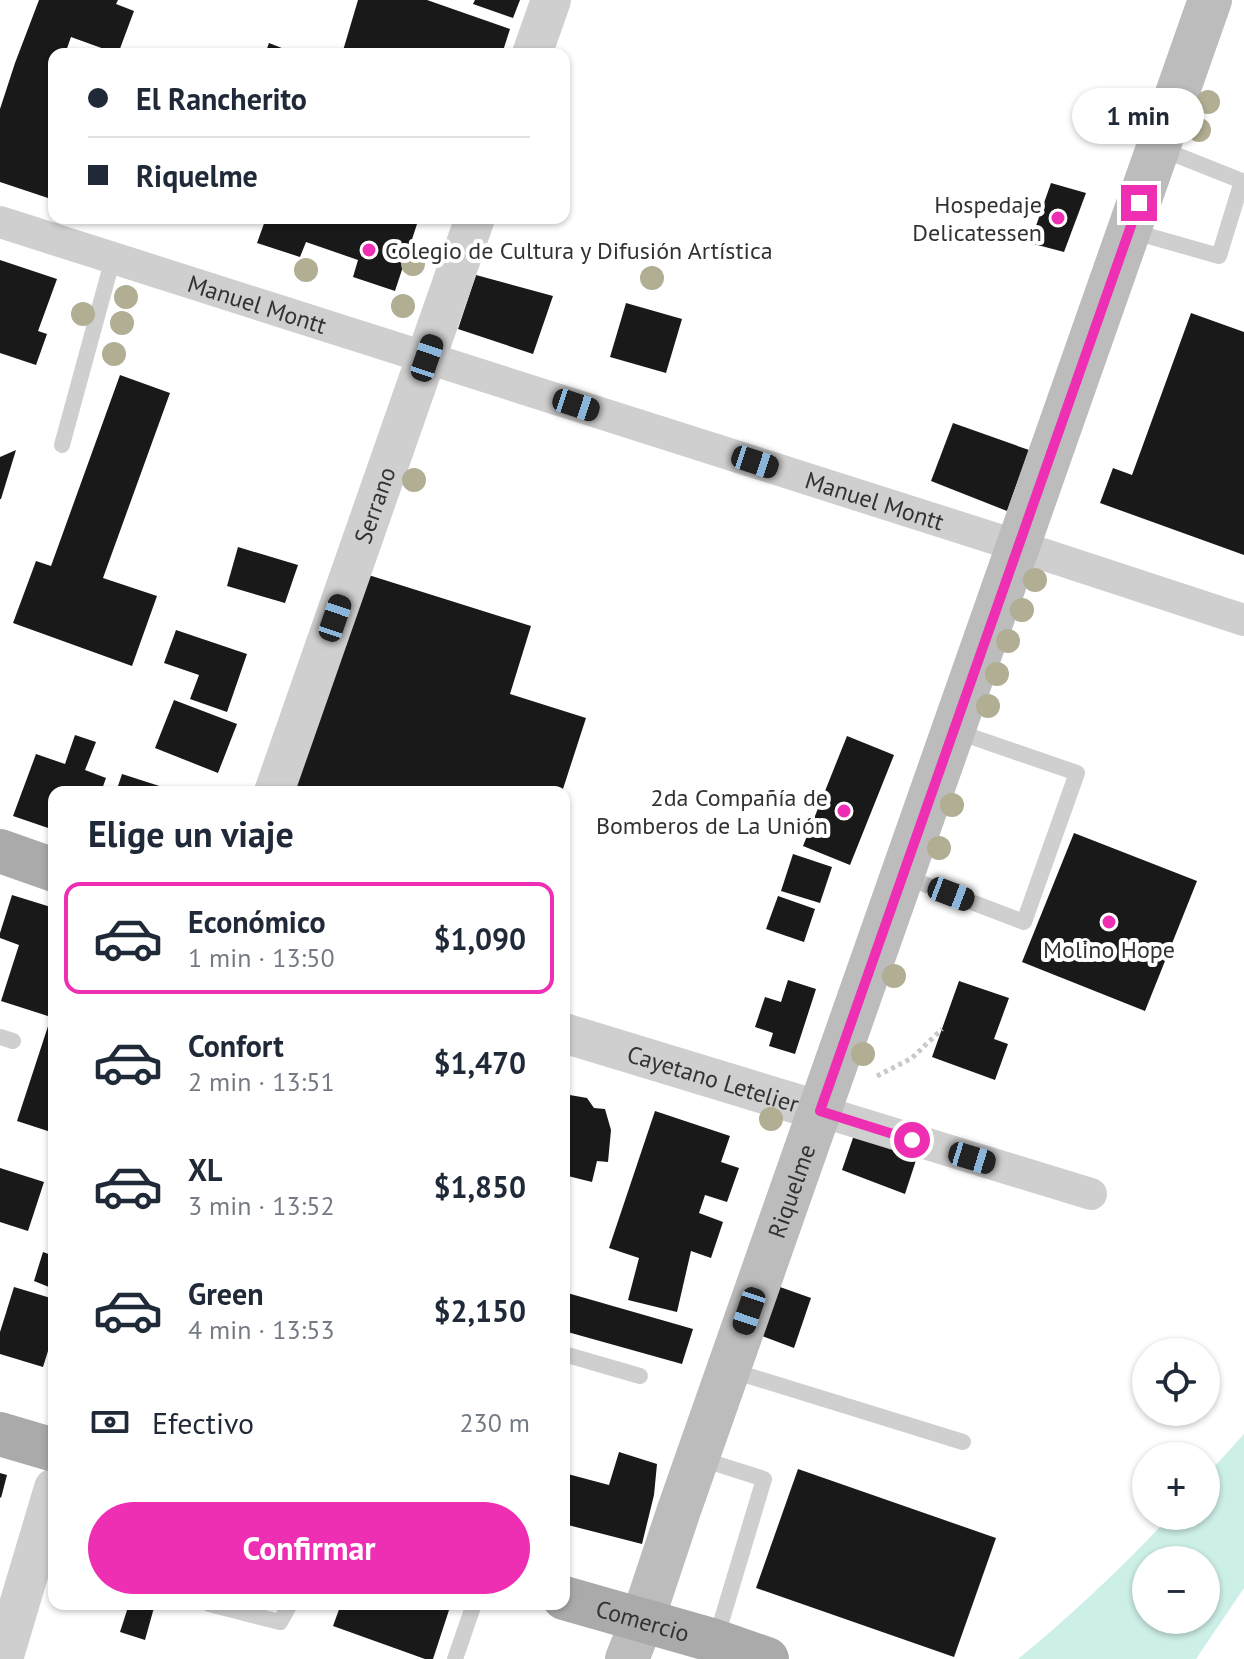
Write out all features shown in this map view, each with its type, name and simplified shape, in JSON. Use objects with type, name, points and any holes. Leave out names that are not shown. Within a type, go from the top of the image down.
[{"type":"main road","name":"Riquelme","points":[[635,1640],[1210,0]]},
{"type":"main road","points":[[3,857],[48,868]]},
{"type":"main road","points":[[0,1434],[48,1448]]},
{"type":"main road","name":"Comercio","points":[[570,1602],[635,1640],[715,1641],[767,1659]]},
{"type":"street","points":[[534,48],[551,0]]},
{"type":"street","name":"Manuel Montt","points":[[0,222],[1244,620]]},
{"type":"street","name":"Serrano","points":[[276,786],[473,224]]},
{"type":"street","name":"Cayetano Letelier","points":[[570,1035],[1091,1194]]},
{"type":"street","points":[[3,1659],[48,1508]]},
{"type":"lane","points":[[1129,230],[1219,256],[1242,181],[1158,147]]},
{"type":"lane","points":[[62,445],[113,258]]},
{"type":"lane","points":[[902,875],[1024,922],[1072,788],[1077,773],[953,730]]},
{"type":"lane","points":[[570,1356],[640,1376]]},
{"type":"lane","points":[[728,1369],[963,1442]]},
{"type":"lane","points":[[697,1458],[764,1479],[715,1641]]},
{"type":"lane","points":[[233,1610],[280,1622],[287,1610]]},
{"type":"lane","points":[[455,1659],[472,1610]]},
{"type":"path","points":[[877,1076],[912,1058],[942,1029]]},
{"type":"shaded area","points":[[1244,1434],[1244,1588],[1220,1624],[1220,1546],[1142,1546],[1157,1530],[1220,1530],[1220,1461]]},
{"type":"shaded area","points":[[1132,1556],[1132,1634],[1213,1634],[1196,1659],[1018,1659]]},
{"type":"building","points":[[39,0],[118,0],[116,4],[134,11],[120,48],[101,48],[71,37],[67,48],[48,48],[48,198],[0,182],[0,109]]},
{"type":"building","points":[[358,0],[427,0],[510,29],[504,48],[344,48]]},
{"type":"building","points":[[475,0],[520,0],[513,18],[473,4]]},
{"type":"building","name":"Hospedaje Delicatessen","points":[[1051,183],[1086,193],[1064,252],[1030,243]]},
{"type":"building","name":"Colegio de Cultura y Difusión Artística","points":[[264,224],[417,224],[395,291],[353,277],[358,260],[306,242],[300,257],[257,243]]},
{"type":"building","points":[[0,260],[57,279],[38,331],[47,334],[36,365],[0,353]]},
{"type":"building","points":[[476,275],[553,296],[533,354],[458,329]]},
{"type":"building","points":[[626,303],[682,319],[666,373],[610,357]]},
{"type":"building","points":[[1191,313],[1244,332],[1244,555],[1100,503],[1113,468],[1132,475]]},
{"type":"building","points":[[120,375],[170,393],[103,578],[157,596],[132,666],[13,623],[36,561],[51,566]]},
{"type":"building","points":[[953,423],[1029,450],[1007,511],[931,481]]},
{"type":"building","points":[[16,450],[1,499],[0,499],[0,457]]},
{"type":"building","points":[[238,547],[298,565],[285,603],[227,586]]},
{"type":"building","points":[[359,572],[531,626],[510,694],[586,718],[564,786],[292,786]]},
{"type":"building","points":[[176,630],[247,654],[227,712],[190,699],[199,675],[164,663]]},
{"type":"building","points":[[174,700],[237,724],[218,773],[155,748]]},
{"type":"building","points":[[75,735],[96,742],[85,770],[106,778],[103,786],[48,786],[48,828],[13,816],[36,754],[65,764]]},
{"type":"building","name":"2da Compañía de Bomberos de La Unión","points":[[847,736],[894,755],[850,865],[803,846]]},
{"type":"building","points":[[122,774],[159,786],[118,786]]},
{"type":"building","name":"Molino Hope","points":[[1074,833],[1197,881],[1145,1011],[1022,962]]},
{"type":"building","points":[[793,854],[832,867],[820,903],[781,891]]},
{"type":"building","points":[[12,895],[48,906],[48,1016],[1,1001],[19,945],[0,938]]},
{"type":"building","points":[[778,896],[815,909],[804,942],[766,929]]},
{"type":"building","points":[[788,980],[816,989],[795,1054],[769,1046],[773,1033],[755,1027],[765,997],[781,1002]]},
{"type":"building","points":[[959,981],[1009,998],[994,1039],[1008,1044],[995,1080],[932,1057]]},
{"type":"building","points":[[48,1026],[48,1131],[17,1121]]},
{"type":"building","points":[[570,1095],[587,1098],[594,1108],[605,1109],[611,1130],[608,1162],[597,1161],[592,1182],[570,1176]]},
{"type":"building","points":[[655,1111],[730,1136],[721,1162],[739,1168],[727,1202],[705,1195],[699,1213],[723,1222],[711,1258],[691,1251],[677,1312],[628,1300],[639,1258],[609,1248]]},
{"type":"building","points":[[855,1132],[918,1154],[905,1194],[842,1170]]},
{"type":"building","points":[[0,1168],[44,1182],[28,1231],[0,1222]]},
{"type":"building","points":[[43,1252],[48,1254],[48,1287],[34,1281]]},
{"type":"building","points":[[14,1287],[48,1297],[48,1351],[43,1367],[0,1354],[0,1332]]},
{"type":"building","points":[[780,1287],[811,1298],[794,1348],[762,1336]]},
{"type":"building","points":[[570,1294],[693,1329],[682,1364],[570,1333]]},
{"type":"building","points":[[619,1452],[657,1464],[654,1495],[642,1544],[570,1526],[570,1475],[609,1485]]},
{"type":"building","points":[[798,1469],[996,1538],[954,1657],[756,1588]]},
{"type":"building","points":[[0,1473],[7,1475],[1,1498],[0,1497]]},
{"type":"building","points":[[127,1610],[153,1610],[145,1640],[120,1632]]},
{"type":"building","points":[[339,1610],[449,1610],[433,1659],[425,1659],[333,1626]]},
{"type":"place","name":"Hospedaje Delicatessen","points":[[1058,218]]},
{"type":"place","name":"Colegio de Cultura y Difusión Artística","points":[[369,250]]},
{"type":"place","name":"2da Compañía de Bomberos de La Unión","points":[[844,811]]},
{"type":"place","name":"Molino Hope","points":[[1109,922]]},
{"type":"route","points":[[912,1140],[820,1111],[1139,203]]}]
